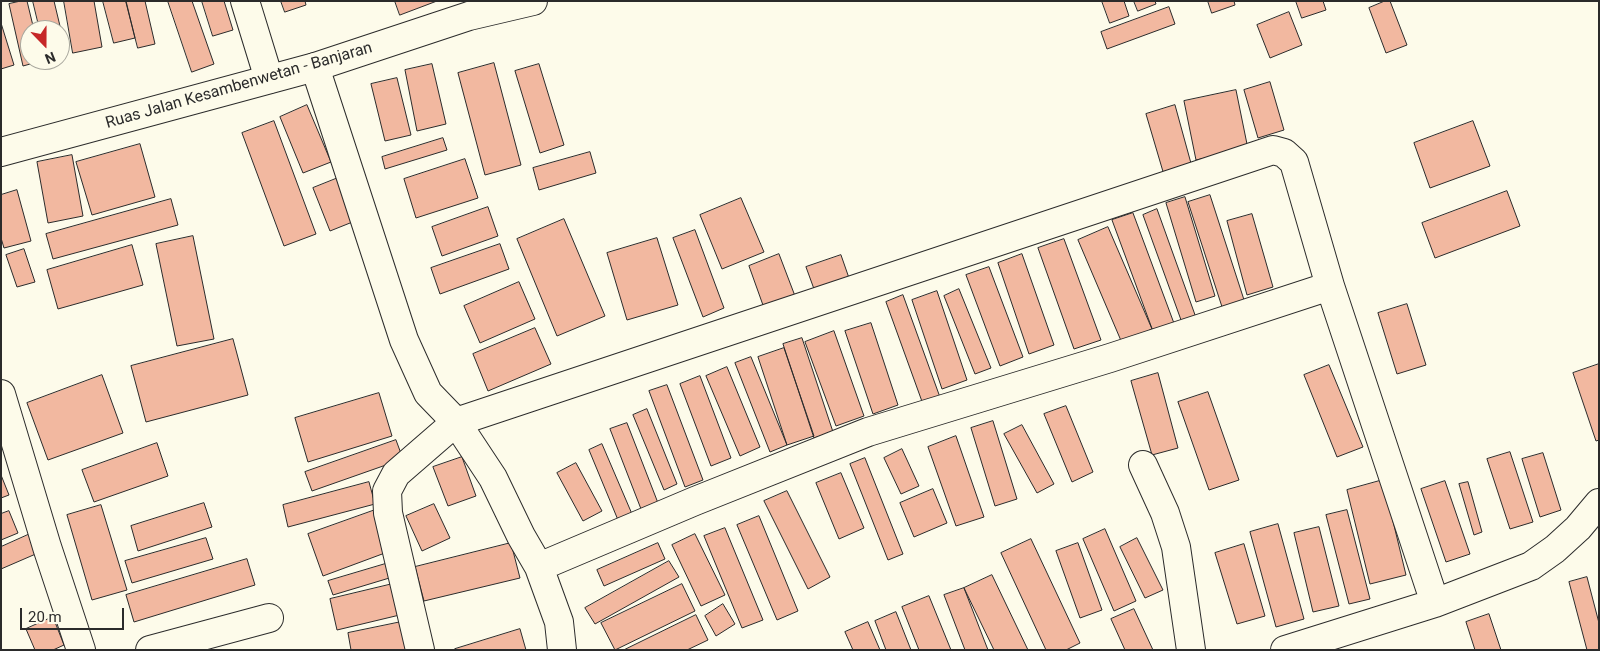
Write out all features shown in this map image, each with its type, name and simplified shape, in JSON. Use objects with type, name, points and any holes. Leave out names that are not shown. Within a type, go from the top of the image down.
[{"type":"street","points":[[245,1],[269,79]]},
{"type":"street","name":"Ruas Jalan Kesambenwetan - Banjaran","points":[[1,152],[315,67],[470,16],[533,1]]},
{"type":"street","points":[[315,67],[404,340],[428,393],[456,422],[493,478],[521,536],[539,567],[559,622],[562,650]]},
{"type":"street","points":[[420,650],[388,514],[387,491],[396,474],[456,422],[1273,150],[1284,153],[1294,162],[1330,286],[1435,603]]},
{"type":"street","points":[[539,567],[695,501],[868,432],[1110,358],[1330,286]]},
{"type":"street","points":[[1,394],[47,547],[81,650]]},
{"type":"street","points":[[1143,465],[1165,513],[1176,547],[1191,650]]},
{"type":"street","points":[[1285,650],[1435,603],[1531,566],[1555,549],[1578,528],[1599,503]]},
{"type":"street","points":[[150,650],[269,618]]},
{"type":"building","points":[[27,1],[32,20],[20,20],[20,53],[9,4]]},
{"type":"building","points":[[33,1],[54,1],[59,20],[38,20]]},
{"type":"building","points":[[64,1],[94,1],[102,47],[73,53],[70,20],[67,20]]},
{"type":"building","points":[[103,1],[126,1],[135,38],[114,43]]},
{"type":"building","points":[[126,1],[145,1],[155,44],[138,48]]},
{"type":"building","points":[[168,1],[192,1],[214,64],[192,72]]},
{"type":"building","points":[[202,1],[224,1],[233,30],[213,36]]},
{"type":"building","points":[[281,1],[305,1],[306,5],[285,12]]},
{"type":"building","points":[[395,1],[437,1],[400,15]]},
{"type":"building","points":[[1102,1],[1124,1],[1129,16],[1110,23]]},
{"type":"building","points":[[1134,1],[1155,1],[1156,4],[1138,11]]},
{"type":"building","points":[[1208,1],[1234,1],[1235,5],[1212,13]]},
{"type":"building","points":[[1296,1],[1323,1],[1326,10],[1302,18]]},
{"type":"building","points":[[1385,1],[1390,1],[1407,45],[1386,53],[1369,8]]},
{"type":"building","points":[[1169,7],[1175,24],[1107,49],[1101,32]]},
{"type":"building","points":[[1289,12],[1302,45],[1270,58],[1257,25]]},
{"type":"building","points":[[1,23],[14,65],[1,69]]},
{"type":"building","points":[[494,63],[521,165],[485,175],[458,73]]},
{"type":"building","points":[[432,64],[446,124],[417,131],[405,70]]},
{"type":"building","points":[[539,64],[564,145],[540,153],[515,71]]},
{"type":"building","points":[[397,78],[411,135],[385,141],[371,84]]},
{"type":"building","points":[[1270,82],[1284,130],[1258,138],[1244,90]]},
{"type":"building","points":[[1236,90],[1248,149],[1196,160],[1184,101]]},
{"type":"building","points":[[307,105],[331,162],[303,173],[280,117]]},
{"type":"building","points":[[1175,105],[1192,167],[1164,175],[1146,114]]},
{"type":"building","points":[[274,121],[316,234],[284,246],[242,133]]},
{"type":"building","points":[[1473,121],[1490,166],[1430,188],[1414,143]]},
{"type":"building","points":[[443,138],[447,150],[385,169],[382,157]]},
{"type":"building","points":[[140,144],[155,197],[92,215],[76,162]]},
{"type":"building","points":[[590,152],[596,173],[539,190],[533,168]]},
{"type":"building","points":[[72,155],[83,216],[48,223],[37,162]]},
{"type":"building","points":[[465,159],[478,198],[416,218],[404,179]]},
{"type":"building","points":[[338,178],[355,221],[330,231],[313,188]]},
{"type":"building","points":[[17,190],[31,241],[4,248],[1,238],[1,195]]},
{"type":"building","points":[[1507,191],[1520,226],[1435,258],[1422,223]]},
{"type":"building","points":[[1210,195],[1246,306],[1224,313],[1188,202]]},
{"type":"building","points":[[1185,197],[1215,296],[1196,302],[1166,203]]},
{"type":"building","points":[[741,198],[764,252],[722,269],[700,215]]},
{"type":"building","points":[[171,199],[178,225],[53,259],[46,234]]},
{"type":"building","points":[[488,207],[498,236],[442,256],[432,227]]},
{"type":"building","points":[[1157,209],[1199,326],[1185,331],[1143,215]]},
{"type":"building","points":[[1133,213],[1175,326],[1154,334],[1112,220]]},
{"type":"building","points":[[1252,214],[1273,287],[1247,295],[1227,221]]},
{"type":"building","points":[[564,219],[605,316],[557,336],[517,239]]},
{"type":"building","points":[[1108,227],[1152,329],[1122,343],[1078,240]]},
{"type":"building","points":[[695,230],[724,308],[703,317],[673,238]]},
{"type":"building","points":[[193,236],[214,339],[177,346],[156,244]]},
{"type":"building","points":[[657,238],[678,305],[627,320],[607,253]]},
{"type":"building","points":[[1064,239],[1101,340],[1074,349],[1038,248]]},
{"type":"building","points":[[500,244],[509,269],[440,294],[431,268]]},
{"type":"building","points":[[132,245],[143,285],[58,309],[47,270]]},
{"type":"building","points":[[24,249],[35,282],[17,287],[6,255]]},
{"type":"building","points":[[779,254],[795,296],[764,308],[749,266]]},
{"type":"building","points":[[1022,254],[1054,345],[1029,354],[998,263]]},
{"type":"building","points":[[841,255],[849,278],[814,289],[806,267]]},
{"type":"building","points":[[989,267],[1023,357],[1000,366],[966,275]]},
{"type":"building","points":[[519,282],[535,319],[480,343],[464,306]]},
{"type":"building","points":[[959,289],[991,368],[975,374],[944,296]]},
{"type":"building","points":[[937,291],[967,380],[942,389],[912,300]]},
{"type":"building","points":[[903,295],[941,400],[924,407],[886,302]]},
{"type":"building","points":[[1407,304],[1426,365],[1397,374],[1378,313]]},
{"type":"building","points":[[871,323],[898,405],[873,414],[845,331]]},
{"type":"building","points":[[535,328],[551,364],[488,391],[473,354]]},
{"type":"building","points":[[834,331],[864,416],[836,426],[805,342]]},
{"type":"building","points":[[802,338],[833,432],[814,438],[783,344]]},
{"type":"building","points":[[233,339],[248,395],[146,422],[131,366]]},
{"type":"building","points":[[784,348],[814,436],[787,445],[758,357]]},
{"type":"building","points":[[751,357],[787,445],[770,452],[735,363]]},
{"type":"building","points":[[1599,364],[1599,440],[1596,441],[1573,373]]},
{"type":"building","points":[[1329,365],[1363,447],[1337,457],[1304,375]]},
{"type":"building","points":[[727,367],[760,447],[740,456],[706,376]]},
{"type":"building","points":[[1158,373],[1178,448],[1152,455],[1131,381]]},
{"type":"building","points":[[102,375],[123,433],[48,460],[27,403]]},
{"type":"building","points":[[700,376],[731,458],[711,466],[680,384]]},
{"type":"building","points":[[667,385],[703,480],[685,487],[649,391]]},
{"type":"building","points":[[1208,392],[1239,480],[1209,490],[1178,402]]},
{"type":"building","points":[[379,393],[392,436],[308,462],[295,418]]},
{"type":"building","points":[[1066,406],[1093,472],[1072,482],[1044,414]]},
{"type":"building","points":[[647,409],[677,484],[664,490],[633,415]]},
{"type":"building","points":[[993,421],[1017,499],[995,506],[971,428]]},
{"type":"building","points":[[627,423],[658,503],[641,509],[610,429]]},
{"type":"building","points":[[1022,425],[1054,484],[1037,493],[1004,434]]},
{"type":"building","points":[[956,436],[984,517],[956,526],[928,447]]},
{"type":"building","points":[[396,440],[403,459],[312,491],[305,472]]},
{"type":"building","points":[[157,443],[168,476],[94,502],[82,470]]},
{"type":"building","points":[[602,444],[632,514],[618,520],[589,450]]},
{"type":"building","points":[[902,449],[919,486],[901,494],[884,458]]},
{"type":"building","points":[[1510,452],[1533,522],[1510,529],[1487,459]]},
{"type":"building","points":[[1543,453],[1561,510],[1540,517],[1522,459]]},
{"type":"building","points":[[462,457],[476,496],[448,506],[433,467]]},
{"type":"building","points":[[865,458],[903,554],[888,560],[850,464]]},
{"type":"building","points":[[576,463],[602,511],[583,521],[557,473]]},
{"type":"building","points":[[841,473],[864,528],[839,539],[816,483]]},
{"type":"building","points":[[1,475],[9,495],[1,498]]},
{"type":"building","points":[[1383,480],[1406,575],[1370,584],[1347,490]]},
{"type":"building","points":[[1445,481],[1470,554],[1446,562],[1421,489]]},
{"type":"building","points":[[369,482],[375,504],[288,527],[283,505]]},
{"type":"building","points":[[1468,482],[1482,532],[1474,535],[1459,484]]},
{"type":"building","points":[[933,489],[947,523],[914,537],[900,503]]},
{"type":"building","points":[[787,491],[830,577],[808,589],[764,501]]},
{"type":"building","points":[[204,503],[212,527],[138,551],[131,526]]},
{"type":"building","points":[[434,504],[450,538],[422,551],[406,516]]},
{"type":"building","points":[[101,505],[127,590],[92,600],[67,515]]},
{"type":"building","points":[[378,509],[393,550],[323,576],[308,534]]},
{"type":"building","points":[[1347,510],[1370,599],[1349,604],[1326,515]]},
{"type":"building","points":[[9,511],[18,533],[1,540],[1,514]]},
{"type":"building","points":[[759,516],[798,611],[777,620],[737,525]]},
{"type":"building","points":[[1278,524],[1304,619],[1276,627],[1250,532]]},
{"type":"building","points":[[1319,527],[1339,606],[1313,612],[1294,533]]},
{"type":"building","points":[[725,528],[763,620],[742,628],[704,536]]},
{"type":"building","points":[[1105,529],[1136,601],[1114,611],[1083,539]]},
{"type":"building","points":[[30,534],[38,553],[1,569],[1,547]]},
{"type":"building","points":[[695,534],[725,595],[701,606],[672,545]]},
{"type":"building","points":[[206,538],[213,559],[132,583],[125,561]]},
{"type":"building","points":[[1137,538],[1163,590],[1145,598],[1120,547]]},
{"type":"building","points":[[1031,539],[1080,643],[1066,650],[1046,650],[1001,553]]},
{"type":"building","points":[[511,543],[520,578],[424,601],[415,567]]},
{"type":"building","points":[[658,543],[665,559],[604,586],[597,570]]},
{"type":"building","points":[[1078,543],[1102,610],[1080,618],[1056,551]]},
{"type":"building","points":[[1244,544],[1265,616],[1237,624],[1215,553]]},
{"type":"building","points":[[247,559],[255,585],[134,622],[126,595]]},
{"type":"building","points":[[669,561],[679,577],[595,624],[585,608]]},
{"type":"building","points":[[392,562],[396,576],[333,595],[328,581]]},
{"type":"building","points":[[992,575],[1028,650],[994,650],[964,588]]},
{"type":"building","points":[[1587,577],[1599,623],[1599,650],[1587,650],[1569,582]]},
{"type":"building","points":[[401,582],[408,613],[337,630],[330,599]]},
{"type":"building","points":[[682,584],[695,611],[615,650],[601,623]]},
{"type":"building","points":[[964,588],[988,650],[965,650],[944,595]]},
{"type":"building","points":[[929,596],[951,650],[919,650],[902,607]]},
{"type":"building","points":[[723,604],[735,624],[716,636],[705,616]]},
{"type":"building","points":[[1134,609],[1153,650],[1125,650],[1111,619]]},
{"type":"building","points":[[896,612],[911,650],[886,650],[875,621]]},
{"type":"building","points":[[1489,614],[1501,650],[1475,650],[1466,622]]},
{"type":"building","points":[[696,615],[708,640],[687,650],[624,650]]},
{"type":"building","points":[[53,617],[64,645],[53,650],[35,650],[26,629]]},
{"type":"building","points":[[406,621],[412,650],[351,650],[348,633]]},
{"type":"building","points":[[868,622],[880,650],[853,650],[845,632]]},
{"type":"building","points":[[520,629],[526,650],[455,649]]}]
